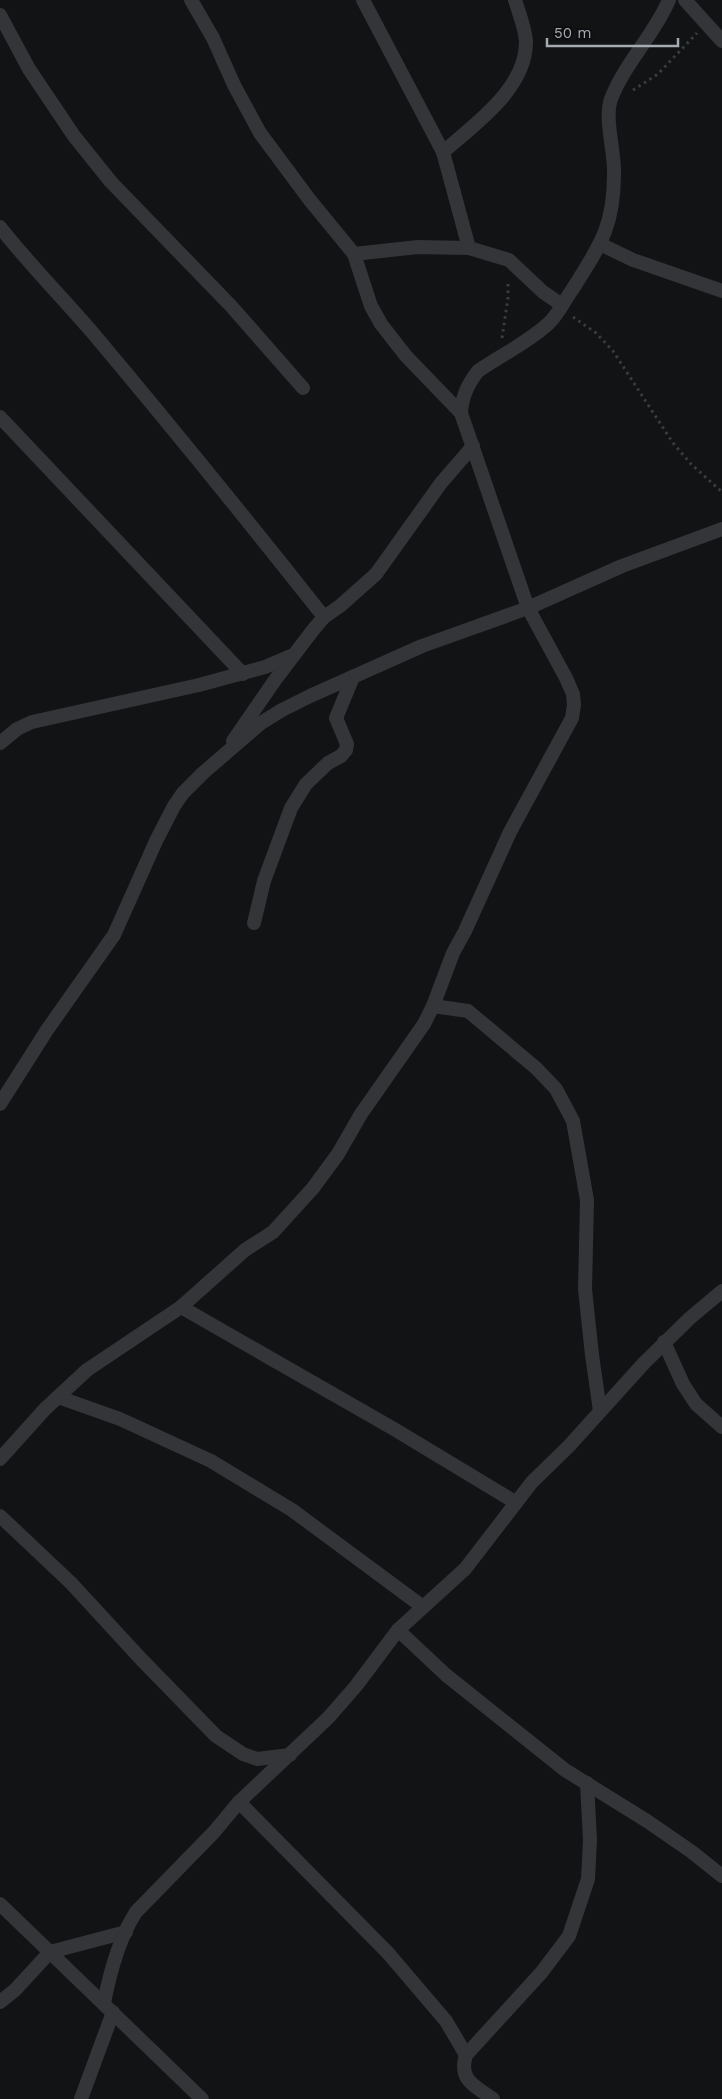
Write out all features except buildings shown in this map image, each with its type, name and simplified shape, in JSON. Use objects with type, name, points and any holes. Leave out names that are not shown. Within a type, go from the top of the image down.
[{"type":"street","points":[[191,0],[213,38],[234,85],[260,132],[308,199],[354,254],[371,306],[381,324],[406,356],[462,413]]},
{"type":"street","points":[[363,0],[443,152],[469,248]]},
{"type":"street","points":[[443,152],[497,103],[518,75],[524,61],[526,41],[515,0]]},
{"type":"street","points":[[0,1460],[45,1409],[99,1361],[182,1307],[245,1250],[273,1232],[295,1210],[338,1154],[361,1114],[424,1024],[433,1006],[453,953],[510,832],[572,718],[573,694],[528,608],[462,413],[464,396],[471,380],[478,371],[534,335],[549,323],[600,244],[608,228],[613,198],[611,99],[626,70],[664,12],[669,0]]},
{"type":"street","points":[[685,0],[722,41]]},
{"type":"street","points":[[0,15],[29,70],[80,144],[111,182],[232,306],[302,388]]},
{"type":"street","points":[[0,227],[26,260],[90,330],[158,411],[324,617]]},
{"type":"street","points":[[600,244],[633,260],[722,291]]},
{"type":"street","points":[[354,254],[418,247],[469,248],[509,260],[543,292],[562,305]]},
{"type":"street","points":[[0,416],[243,674]]},
{"type":"street","points":[[222,756],[293,655],[324,617],[340,606],[376,574],[441,483],[473,446]]},
{"type":"street","points":[[0,1104],[47,1030],[114,936],[156,840],[174,806],[183,793],[261,723],[282,710],[422,646],[528,608],[622,566],[722,528]]},
{"type":"street","points":[[0,743],[17,729],[32,722],[243,674],[293,655]]},
{"type":"street","points":[[254,923],[264,881],[291,808],[306,784],[328,763],[341,756],[346,750],[347,744],[336,718],[353,677]]},
{"type":"street","points":[[433,1006],[468,1011],[476,1017],[536,1068],[556,1089],[573,1121],[588,1200],[585,1288],[600,1411]]},
{"type":"street","points":[[81,2099],[109,2008],[114,1964],[136,1912],[214,1832],[239,1802],[342,1703],[398,1630],[465,1569],[515,1502],[664,1342],[722,1291]]},
{"type":"street","points":[[182,1307],[386,1424],[515,1502]]},
{"type":"street","points":[[664,1342],[683,1384],[696,1404],[722,1427]]},
{"type":"street","points":[[58,1398],[120,1419],[211,1461],[292,1510],[423,1607]]},
{"type":"street","points":[[0,1516],[71,1583],[136,1654],[216,1736],[243,1754],[257,1759],[290,1755]]},
{"type":"street","points":[[398,1630],[446,1674],[565,1770],[692,1852],[722,1876]]},
{"type":"street","points":[[493,2099],[468,2081],[463,2064],[466,2055],[542,1973],[569,1936],[588,1880],[590,1840],[587,1783]]},
{"type":"street","points":[[239,1802],[388,1953],[446,2021],[466,2055]]},
{"type":"street","points":[[0,1904],[202,2099]]},
{"type":"street","points":[[0,2002],[15,1990],[50,1952],[126,1932]]},
{"type":"path","points":[[611,99],[640,87],[658,74],[706,23]]},
{"type":"path","points":[[499,356],[508,298],[509,260]]},
{"type":"path","points":[[562,305],[576,320],[596,333],[613,351],[673,443],[691,464],[722,492]]}]
